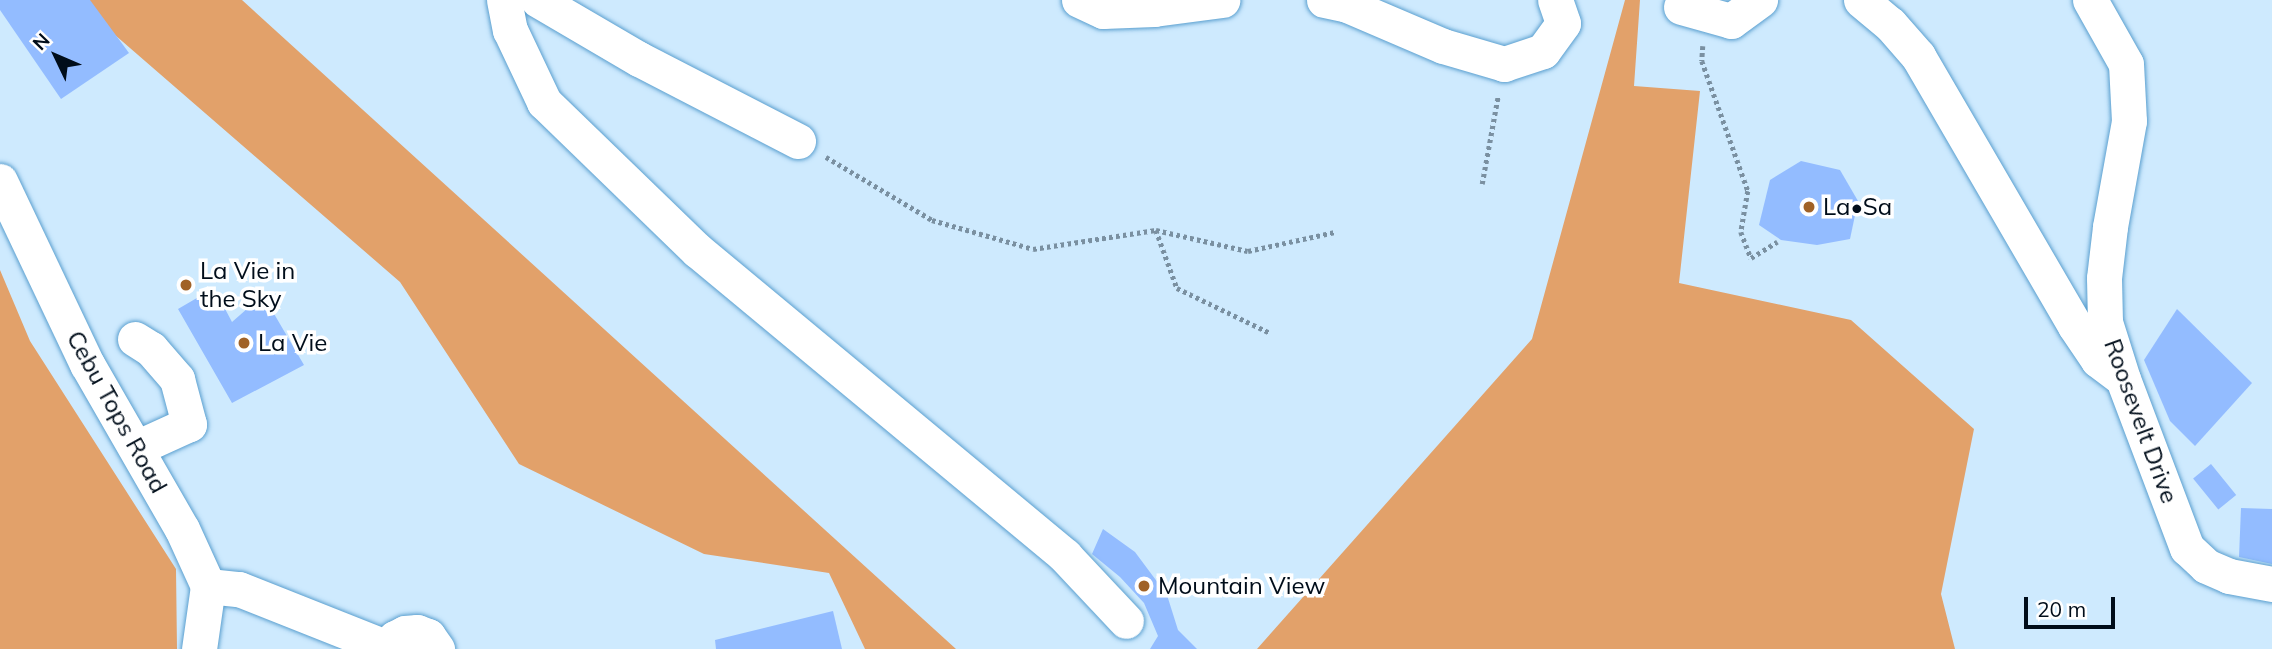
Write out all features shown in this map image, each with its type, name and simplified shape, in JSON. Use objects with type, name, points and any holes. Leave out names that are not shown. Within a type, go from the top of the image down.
[{"type":"street","points":[[505,0],[510,30],[544,103],[698,251],[1065,556],[1126,621]]},
{"type":"street","points":[[538,0],[639,59],[798,141]]},
{"type":"street","points":[[1079,0],[1104,11],[1154,9],[1222,0]]},
{"type":"street","points":[[1324,0],[1347,5],[1443,46],[1504,64],[1544,51],[1563,23],[1555,0]]},
{"type":"street","points":[[1693,10],[1731,21],[1760,0]]},
{"type":"street","points":[[1861,0],[1890,24],[1918,56],[2075,326],[2098,360],[2123,379]]},
{"type":"street","name":"Roosevelt Drive","points":[[2090,0],[2126,64],[2129,121],[2110,227],[2104,278],[2105,322],[2123,379],[2187,548],[2206,566],[2229,576],[2272,584]]},
{"type":"street","name":"Cebu Tops Road","points":[[0,181],[87,364],[182,529],[208,586]]},
{"type":"street","points":[[135,339],[152,349],[177,379],[189,424],[136,448]]},
{"type":"street","points":[[199,649],[208,586],[239,589],[388,649],[395,638],[417,632],[428,636],[438,649]]},
{"type":"path","points":[[1693,10],[1702,61],[1748,191],[1741,232],[1751,257],[1777,242]]},
{"type":"path","points":[[1482,184],[1504,64]]},
{"type":"path","points":[[798,141],[932,220],[1033,249],[1156,230],[1248,251],[1335,232]]},
{"type":"path","points":[[1156,230],[1177,288],[1270,333]]},
{"type":"shaded area","points":[[24,0],[242,0],[956,649],[865,649],[829,573],[704,554],[519,464],[400,282],[100,22]]},
{"type":"shaded area","points":[[1625,0],[1640,0],[1634,86],[1700,91],[1679,283],[1851,320],[1974,429],[1941,594],[1955,649],[1257,649],[1532,339]]},
{"type":"shaded area","points":[[0,270],[30,341],[176,569],[177,649],[0,649]]},
{"type":"building","points":[[0,0],[90,0],[129,53],[61,99],[0,10]]},
{"type":"building","points":[[1801,161],[1840,170],[1858,201],[1850,239],[1817,245],[1781,240],[1759,225],[1770,180]]},
{"type":"building","name":"La Vie","points":[[214,288],[232,322],[263,295],[304,365],[232,403],[178,309]]},
{"type":"building","points":[[2177,309],[2252,383],[2195,446],[2170,421],[2144,360]]},
{"type":"building","points":[[2211,464],[2236,495],[2218,510],[2193,478]]},
{"type":"building","points":[[2241,508],[2272,509],[2272,564],[2239,557]]},
{"type":"building","name":"Mountain View","points":[[1103,529],[1135,552],[1167,595],[1178,630],[1197,649],[1150,649],[1158,636],[1144,603],[1120,577],[1092,554]]},
{"type":"building","points":[[833,611],[842,649],[716,649],[715,640]]},
{"type":"place","name":"La•Sa","points":[[1809,207]]},
{"type":"place","name":"La Vie in the Sky","points":[[186,285]]},
{"type":"place","name":"La Vie","points":[[244,343]]},
{"type":"place","name":"Mountain View","points":[[1144,586]]}]
